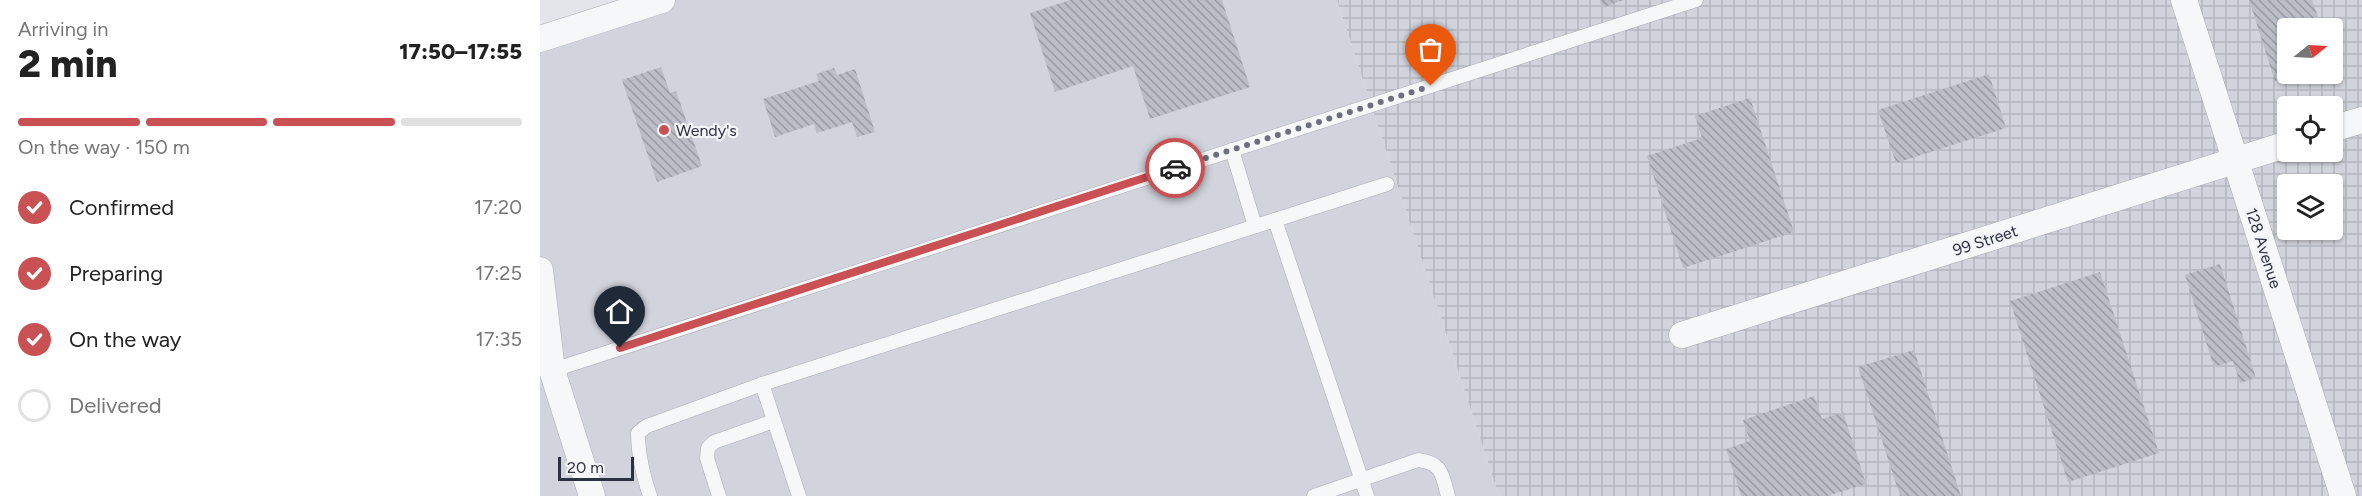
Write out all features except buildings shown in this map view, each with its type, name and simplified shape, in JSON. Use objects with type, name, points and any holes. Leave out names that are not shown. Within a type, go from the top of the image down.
[{"type":"street","points":[[540,39],[662,0]]},
{"type":"street","name":"128 Avenue","points":[[2184,0],[2343,496]]},
{"type":"street","points":[[2343,126],[2362,120]]},
{"type":"street","name":"99 Street","points":[[1682,335],[2277,147]]},
{"type":"street","points":[[540,270],[544,365],[592,496]]},
{"type":"lane","points":[[544,365],[1232,150],[1696,0]]},
{"type":"lane","points":[[1232,150],[1256,226]]},
{"type":"lane","points":[[650,496],[640,457],[638,434],[647,426],[762,384],[1387,184]]},
{"type":"lane","points":[[1275,220],[1367,496]]},
{"type":"lane","points":[[762,384],[799,496]]},
{"type":"lane","points":[[719,496],[706,458],[708,448],[714,441],[774,421]]},
{"type":"lane","points":[[1314,496],[1418,460],[1432,462],[1441,471],[1448,496]]},
{"type":"shaded area","points":[[662,0],[1337,0],[1499,496],[540,496],[540,39]]},
{"type":"shaded area","points":[[1337,0],[2362,0],[2362,496],[1499,496]]},
{"type":"way so far","points":[[1175,168],[1431,86]]},
{"type":"place","name":"Wendy's","points":[[664,130]]},
{"type":"route","points":[[620,348],[1175,168]]}]
